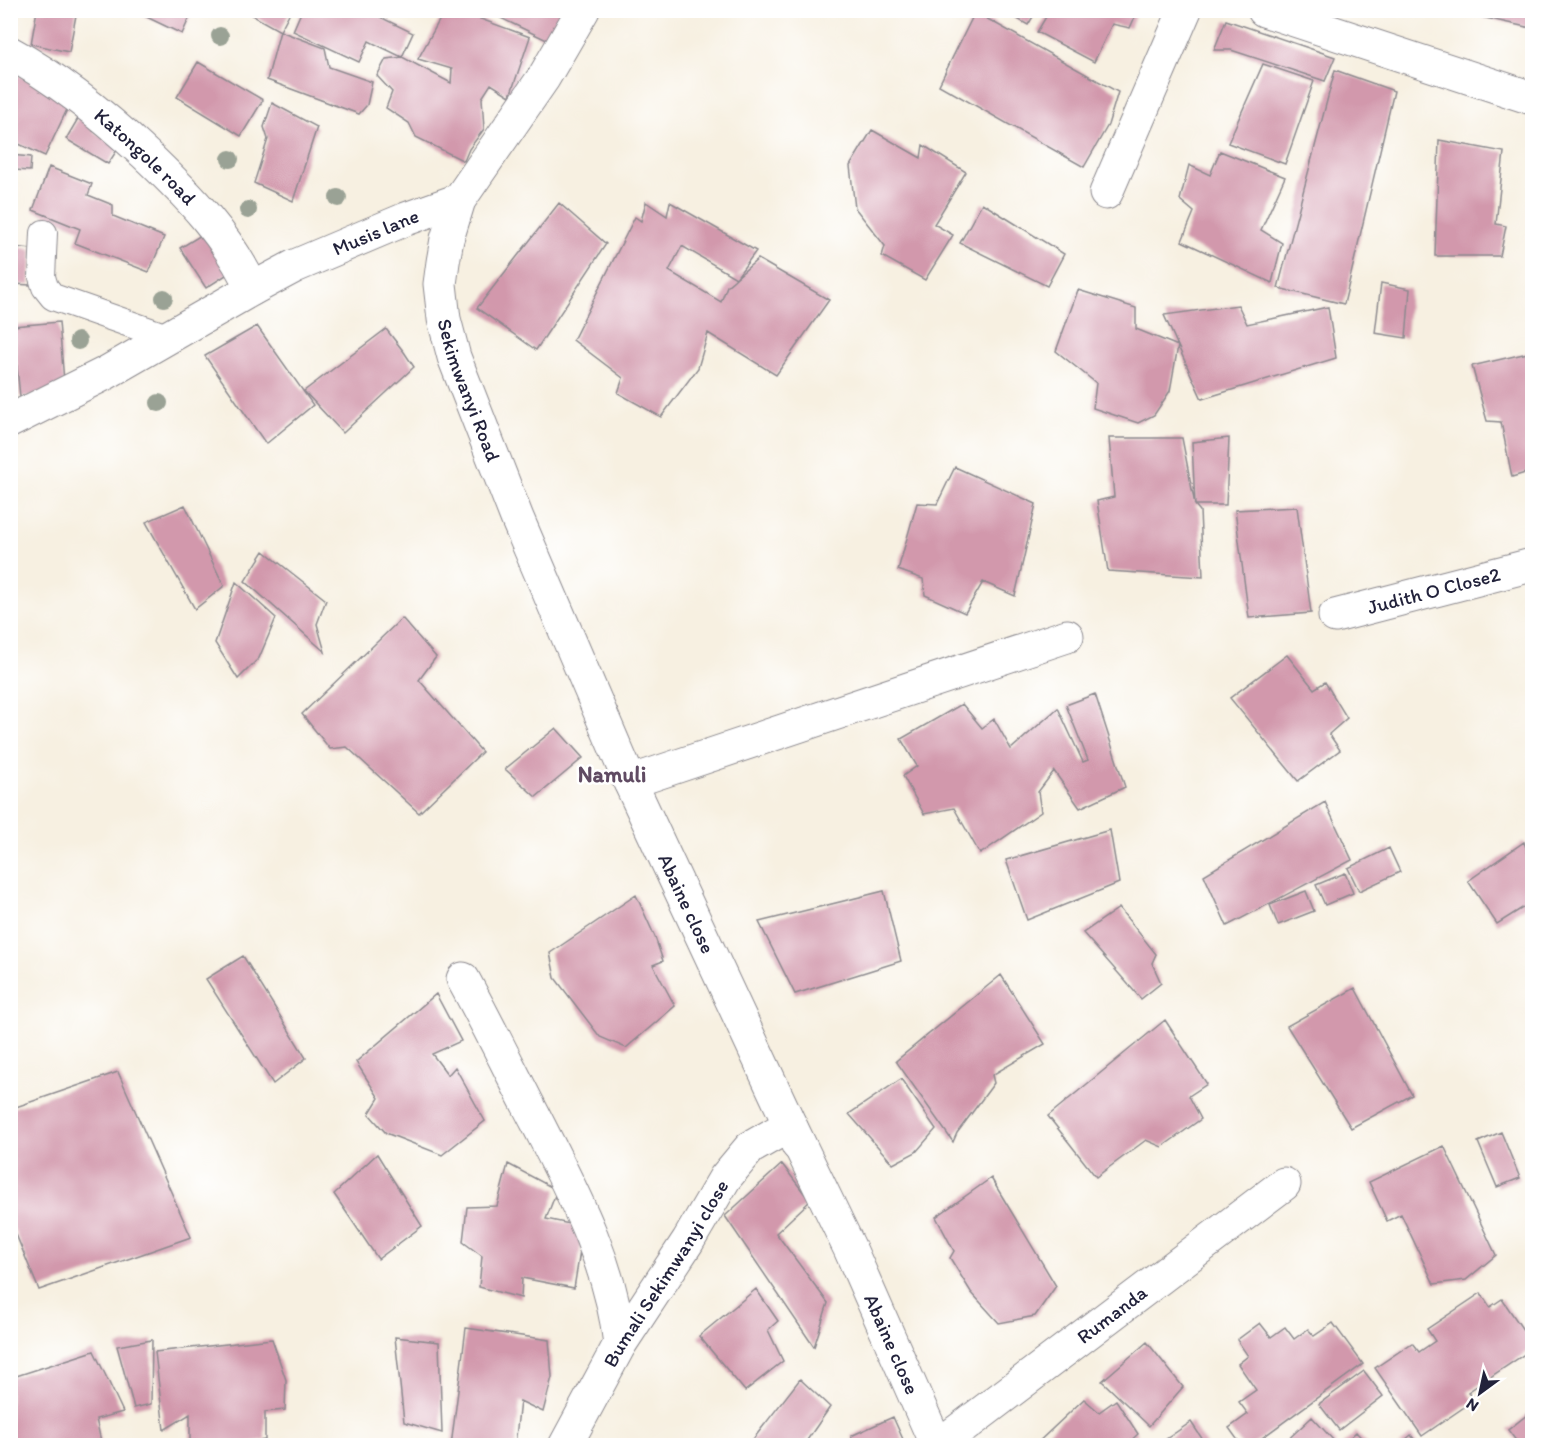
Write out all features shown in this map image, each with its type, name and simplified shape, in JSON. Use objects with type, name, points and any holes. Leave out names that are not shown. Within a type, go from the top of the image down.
[{"type":"street","name":"Sekimwanyi Road","points":[[583,10],[544,77],[459,200],[447,239],[440,284],[444,319],[454,357],[517,519],[630,782]]},
{"type":"street","points":[[1106,193],[1185,10]]},
{"type":"street","points":[[1264,10],[1533,99]]},
{"type":"street","name":"Katongole road","points":[[10,53],[71,91],[107,120],[166,175],[224,239],[243,269],[252,289]]},
{"type":"street","name":"Musis lane","points":[[10,421],[106,373],[295,266],[406,219],[459,200]]},
{"type":"street","name":"Judith O Close2","points":[[1335,616],[1533,565]]},
{"type":"street","points":[[630,782],[1067,636]]},
{"type":"street","name":"Abaine close","points":[[630,782],[850,1249],[938,1446]]},
{"type":"street","points":[[463,979],[584,1216],[611,1293],[620,1344]]},
{"type":"street","points":[[790,1125],[927,1446]]},
{"type":"street","name":"Bumali Sekimwanyi close","points":[[565,1446],[620,1344],[688,1241],[725,1178],[750,1148],[790,1125]]},
{"type":"street","name":"Rumanda","points":[[938,1446],[1284,1184]]},
{"type":"lane","points":[[44,233],[42,277],[45,287],[53,297],[167,337]]},
{"type":"building","points":[[37,10],[77,10],[69,52],[31,44]]},
{"type":"building","points":[[132,10],[193,10],[182,34]]},
{"type":"building","points":[[243,10],[291,10],[280,31]]},
{"type":"building","points":[[302,10],[366,10],[413,33],[402,57],[369,41],[359,62],[293,31]]},
{"type":"building","points":[[445,10],[456,10],[530,37],[510,96],[491,84],[482,98],[484,129],[469,149],[464,161],[416,137],[409,123],[386,108],[392,92],[377,76],[386,59],[402,57],[451,83],[452,69],[418,59]]},
{"type":"building","points":[[484,10],[568,10],[553,43]]},
{"type":"building","points":[[1002,10],[1037,10],[1028,25]]},
{"type":"building","points":[[1050,10],[1138,10],[1130,28],[1112,24],[1094,62],[1037,32]]},
{"type":"building","points":[[1483,10],[1532,10],[1531,28],[1481,17]]},
{"type":"building","points":[[975,12],[1118,92],[1108,125],[1084,167],[939,85]]},
{"type":"building","points":[[1226,20],[1335,57],[1325,81],[1231,50],[1214,50]]},
{"type":"building","points":[[280,31],[325,48],[329,67],[372,82],[367,105],[359,114],[267,80]]},
{"type":"building","points":[[198,62],[263,100],[241,136],[177,97]]},
{"type":"building","points":[[1263,64],[1314,81],[1285,164],[1228,143]]},
{"type":"building","points":[[1335,70],[1394,91],[1344,304],[1278,288]]},
{"type":"building","points":[[12,72],[71,101],[45,156],[10,140],[10,75]]},
{"type":"building","points":[[272,103],[317,127],[293,201],[254,183],[268,139],[264,127]]},
{"type":"building","points":[[83,110],[100,120],[93,131],[119,147],[108,164],[66,139]]},
{"type":"building","points":[[872,130],[921,158],[923,145],[966,172],[934,224],[953,235],[925,280],[882,256],[885,246],[855,208],[850,166]]},
{"type":"building","points":[[1439,140],[1504,152],[1496,224],[1506,226],[1500,256],[1435,256]]},
{"type":"building","points":[[1220,151],[1285,177],[1261,230],[1282,243],[1272,283],[1182,241],[1194,212],[1180,200],[1189,165],[1210,175]]},
{"type":"building","points":[[10,155],[31,157],[30,171],[14,170],[13,184],[10,184]]},
{"type":"building","points":[[49,167],[92,184],[88,195],[113,205],[113,216],[164,237],[149,272],[75,243],[80,229],[33,210]]},
{"type":"building","points":[[10,200],[16,200],[13,247],[32,249],[30,285],[14,284],[13,304],[10,304]]},
{"type":"building","points":[[646,202],[667,216],[670,202],[756,251],[736,278],[758,259],[829,300],[776,375],[708,333],[698,368],[661,417],[618,393],[623,378],[573,340],[635,217],[641,221]],"holes":[[[682,246],[736,278],[727,286],[721,302],[669,271]]]},
{"type":"building","points":[[559,203],[606,244],[536,350],[477,308]]},
{"type":"building","points":[[982,203],[1064,254],[1047,286],[960,243]]},
{"type":"building","points":[[211,229],[237,268],[206,288],[180,248]]},
{"type":"building","points":[[1381,283],[1410,289],[1406,338],[1375,333]]},
{"type":"building","points":[[1078,290],[1136,308],[1136,329],[1178,346],[1170,391],[1154,415],[1138,423],[1093,408],[1096,383],[1056,351]]},
{"type":"building","points":[[1238,305],[1247,324],[1328,307],[1336,358],[1202,399],[1164,315]]},
{"type":"building","points":[[59,322],[65,393],[20,397],[13,326]]},
{"type":"building","points":[[257,326],[313,405],[266,444],[205,356]]},
{"type":"building","points":[[386,329],[414,367],[343,433],[304,391]]},
{"type":"building","points":[[1532,352],[1532,471],[1512,477],[1501,422],[1487,421],[1472,366]]},
{"type":"building","points":[[1109,438],[1182,438],[1195,505],[1200,511],[1203,577],[1108,571],[1097,501],[1114,497]]},
{"type":"building","points":[[1229,438],[1226,505],[1195,505],[1192,442]]},
{"type":"building","points":[[955,467],[1036,504],[1015,596],[983,582],[965,613],[925,595],[923,579],[898,570],[917,503],[937,504]]},
{"type":"building","points":[[185,505],[224,586],[195,609],[146,522]]},
{"type":"building","points":[[1297,507],[1311,613],[1249,618],[1235,510]]},
{"type":"building","points":[[264,551],[326,600],[317,624],[325,652],[245,581]]},
{"type":"building","points":[[236,582],[276,618],[259,658],[238,679],[215,643]]},
{"type":"building","points":[[1532,601],[1532,621],[1527,602]]},
{"type":"building","points":[[402,618],[436,657],[419,680],[482,752],[419,813],[347,747],[330,749],[302,714]]},
{"type":"building","points":[[1287,655],[1314,689],[1325,682],[1347,718],[1329,734],[1340,750],[1298,781],[1230,698]]},
{"type":"building","points":[[1095,694],[1125,787],[1080,808],[1054,771],[1038,792],[1041,812],[980,854],[954,808],[924,814],[903,776],[917,766],[901,739],[962,704],[982,728],[994,719],[1011,749],[1058,708],[1083,762],[1088,760],[1066,705]]},
{"type":"building","points":[[556,728],[583,758],[536,797],[505,769]]},
{"type":"building","points":[[1325,802],[1352,860],[1227,926],[1204,875]]},
{"type":"building","points":[[1110,830],[1119,883],[1027,920],[1006,860]]},
{"type":"building","points":[[1524,842],[1532,865],[1532,902],[1497,924],[1468,881]]},
{"type":"building","points":[[1389,848],[1400,872],[1359,891],[1348,868]]},
{"type":"building","points":[[1345,873],[1353,893],[1325,905],[1316,885]]},
{"type":"building","points":[[884,891],[901,961],[795,994],[759,922]]},
{"type":"building","points":[[1306,891],[1314,911],[1278,925],[1270,905]]},
{"type":"building","points":[[636,895],[663,961],[653,965],[675,1006],[626,1048],[600,1037],[555,978],[550,953]]},
{"type":"building","points":[[1119,908],[1156,954],[1152,963],[1161,983],[1141,999],[1083,933]]},
{"type":"building","points":[[243,956],[306,1058],[273,1084],[206,979]]},
{"type":"building","points":[[1001,975],[1045,1044],[992,1075],[994,1083],[957,1133],[953,1142],[896,1061]]},
{"type":"building","points":[[1355,988],[1412,1095],[1351,1128],[1287,1026]]},
{"type":"building","points":[[436,994],[461,1041],[432,1054],[448,1075],[455,1067],[485,1121],[442,1155],[386,1133],[369,1114],[379,1098],[356,1062]]},
{"type":"building","points":[[1165,1020],[1207,1084],[1189,1096],[1201,1119],[1162,1147],[1146,1140],[1096,1177],[1048,1116]]},
{"type":"building","points":[[118,1072],[191,1237],[39,1290],[10,1220],[10,1109]]},
{"type":"building","points":[[901,1079],[936,1129],[916,1152],[893,1164],[849,1114]]},
{"type":"building","points":[[1501,1132],[1520,1178],[1497,1187],[1478,1142]]},
{"type":"building","points":[[1444,1146],[1496,1255],[1466,1280],[1434,1284],[1401,1214],[1387,1221],[1369,1182]]},
{"type":"building","points":[[377,1154],[422,1226],[378,1259],[334,1194]]},
{"type":"building","points":[[508,1164],[557,1190],[546,1219],[584,1227],[574,1288],[522,1278],[521,1298],[479,1287],[482,1256],[463,1242],[467,1207],[497,1206]]},
{"type":"building","points":[[782,1164],[810,1201],[776,1233],[828,1303],[814,1347],[725,1216]]},
{"type":"building","points":[[991,1178],[1056,1286],[1035,1316],[999,1323],[971,1292],[950,1258],[954,1251],[936,1217]]},
{"type":"building","points":[[756,1289],[778,1321],[768,1330],[783,1361],[745,1391],[699,1336]]},
{"type":"building","points":[[1481,1293],[1490,1307],[1502,1299],[1532,1343],[1532,1349],[1468,1392],[1473,1401],[1422,1436],[1375,1368],[1412,1343],[1419,1352],[1435,1341],[1427,1329]]},
{"type":"building","points":[[1260,1323],[1271,1337],[1285,1327],[1294,1339],[1308,1329],[1314,1336],[1333,1323],[1363,1364],[1251,1446],[1242,1446],[1229,1428],[1248,1414],[1239,1402],[1256,1390],[1238,1364],[1248,1356],[1237,1340]]},
{"type":"building","points":[[466,1328],[549,1340],[552,1377],[543,1412],[520,1401],[515,1446],[451,1446]]},
{"type":"building","points":[[395,1337],[439,1342],[442,1433],[404,1422]]},
{"type":"building","points":[[272,1339],[286,1380],[285,1410],[265,1412],[265,1440],[230,1446],[190,1446],[190,1414],[164,1430],[155,1352]]},
{"type":"building","points":[[152,1340],[151,1404],[134,1408],[117,1346]]},
{"type":"building","points":[[1147,1342],[1183,1387],[1149,1426],[1102,1381]]},
{"type":"building","points":[[94,1351],[123,1412],[96,1419],[102,1446],[10,1446],[10,1378]]},
{"type":"building","points":[[1364,1371],[1383,1396],[1339,1430],[1319,1404]]},
{"type":"building","points":[[800,1379],[830,1407],[803,1446],[756,1446],[751,1442]]},
{"type":"building","points":[[1084,1399],[1099,1412],[1116,1400],[1138,1434],[1125,1446],[1034,1446]]},
{"type":"building","points":[[1532,1411],[1532,1446],[1520,1446],[1508,1430]]},
{"type":"building","points":[[893,1417],[906,1446],[855,1446],[851,1436]]},
{"type":"building","points":[[1312,1417],[1336,1443],[1334,1446],[1281,1446]]},
{"type":"building","points":[[1191,1422],[1207,1446],[1156,1446]]},
{"type":"building","points":[[1356,1432],[1369,1446],[1341,1446]]},
{"type":"building","points":[[1411,1435],[1419,1446],[1398,1446]]},
{"type":"district","name":"Namuli","points":[[612,774]]}]
